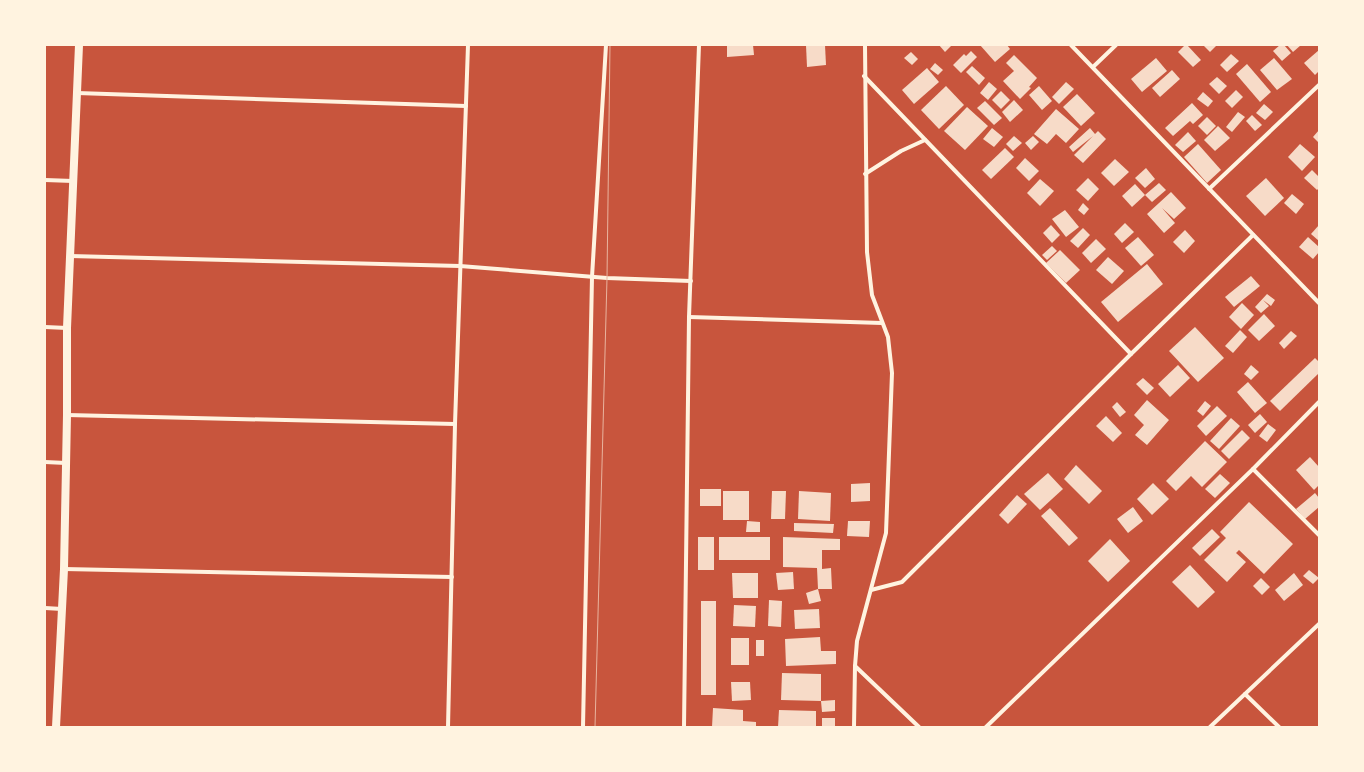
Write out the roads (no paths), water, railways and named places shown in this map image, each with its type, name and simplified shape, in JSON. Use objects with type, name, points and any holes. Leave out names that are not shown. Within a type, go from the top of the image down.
[{"type":"main road","points":[[56,727],[64,569],[67,328],[80,45]]},
{"type":"street","points":[[448,727],[455,424],[468,45]]},
{"type":"street","points":[[583,727],[592,277],[606,45]]},
{"type":"street","points":[[684,727],[689,317],[699,45]]},
{"type":"street","points":[[854,727],[857,641],[886,533],[892,373],[888,337],[872,295],[866,252],[865,45]]},
{"type":"street","points":[[1071,45],[1094,67],[1319,303]]},
{"type":"street","points":[[1094,67],[1116,45]]},
{"type":"street","points":[[864,76],[1131,354]]},
{"type":"street","points":[[1209,189],[1319,85]]},
{"type":"street","points":[[77,93],[466,106]]},
{"type":"street","points":[[865,174],[901,151],[926,140]]},
{"type":"street","points":[[45,180],[73,181]]},
{"type":"street","points":[[871,590],[902,582],[1253,235]]},
{"type":"street","points":[[70,256],[460,266],[592,277],[691,281]]},
{"type":"street","points":[[689,317],[882,323]]},
{"type":"street","points":[[45,327],[67,328]]},
{"type":"street","points":[[986,727],[1253,469],[1319,402]]},
{"type":"street","points":[[67,415],[455,424]]},
{"type":"street","points":[[45,462],[66,463]]},
{"type":"street","points":[[1253,469],[1319,535]]},
{"type":"street","points":[[64,569],[452,577]]},
{"type":"street","points":[[45,608],[62,609]]},
{"type":"street","points":[[1210,727],[1319,624]]},
{"type":"street","points":[[855,666],[918,727]]},
{"type":"street","points":[[1245,694],[1279,727]]},
{"type":"tram line","points":[[595,727],[607,278],[610,45]]}]
